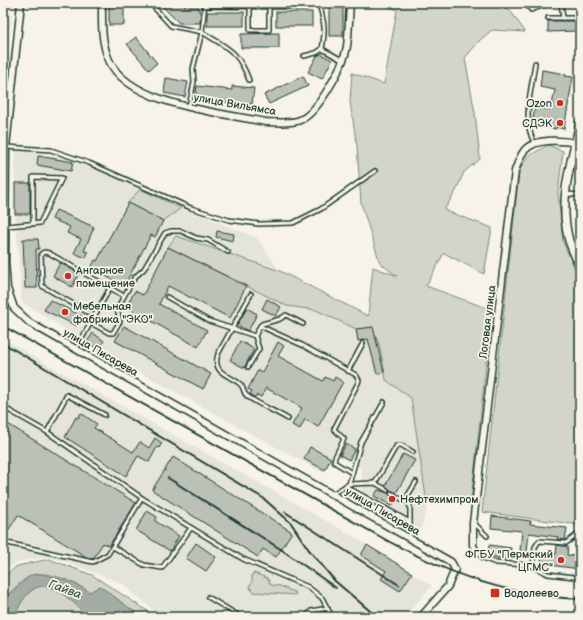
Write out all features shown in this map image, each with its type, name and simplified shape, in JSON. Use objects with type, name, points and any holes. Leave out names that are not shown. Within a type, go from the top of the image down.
[{"type":"street","name":"улица Писарева","points":[[21,3],[6,147],[5,261],[7,288],[14,308],[30,323],[449,560],[455,566],[453,577],[426,614]]},
{"type":"street","name":"улица Вильямса","points":[[102,3],[104,47],[116,73],[127,83],[145,94],[164,101],[266,122],[281,123],[300,121],[316,106],[328,88],[347,47],[350,3]]},
{"type":"street","points":[[580,123],[578,144],[565,184],[564,214],[569,241],[580,266]]},
{"type":"street","name":"Логовая улица","points":[[475,550],[473,535],[474,523],[514,171],[524,150],[535,144],[556,139],[578,144]]},
{"type":"street","points":[[422,617],[426,614]]},
{"type":"lane","points":[[150,3],[171,26],[202,32],[228,47],[237,56],[249,80]]},
{"type":"lane","points":[[526,3],[530,10],[551,3]]},
{"type":"lane","points":[[561,3],[563,18]]},
{"type":"lane","points":[[189,106],[194,82],[193,69],[202,32],[204,4],[305,7],[319,4],[324,19],[326,32],[322,48],[316,54],[304,56]]},
{"type":"lane","points":[[250,6],[250,30],[252,31],[268,30],[269,6]]},
{"type":"lane","points":[[548,18],[580,18]]},
{"type":"lane","points":[[322,48],[342,60]]},
{"type":"lane","points":[[535,63],[528,122],[531,137],[535,144]]},
{"type":"lane","points":[[3,80],[11,88]]},
{"type":"lane","points":[[3,85],[11,88]]},
{"type":"lane","points":[[6,147],[51,150],[89,163],[191,208],[229,220],[259,224],[293,223],[321,209],[375,171]]},
{"type":"lane","points":[[6,226],[33,224],[40,223],[62,178],[33,178],[33,224]]},
{"type":"lane","points":[[565,194],[580,195]]},
{"type":"lane","points":[[91,322],[109,333],[113,333],[120,321],[118,309],[124,296],[135,277],[144,268],[167,231],[181,231],[196,238],[208,240],[228,252]]},
{"type":"lane","points":[[94,316],[42,286],[41,254],[44,252],[49,253],[124,296]]},
{"type":"lane","points":[[76,349],[110,288]]},
{"type":"lane","points":[[251,294],[217,356],[221,372],[242,385],[247,396],[288,419]]},
{"type":"lane","points":[[167,297],[209,321],[255,336]]},
{"type":"lane","points":[[248,367],[259,349],[255,336],[262,324],[280,319],[286,315],[302,324]]},
{"type":"lane","points":[[260,326],[302,345],[358,378],[358,383],[334,426],[334,431],[344,439],[334,460],[336,464],[352,473]]},
{"type":"lane","points":[[348,371],[363,344]]},
{"type":"lane","points":[[47,432],[67,395],[105,415]]},
{"type":"lane","points":[[349,484],[361,442],[384,402]]},
{"type":"lane","points":[[3,407],[47,432],[142,498],[242,559],[308,587],[322,598],[332,617]]},
{"type":"lane","points":[[375,483],[397,445],[401,445],[413,452]]},
{"type":"lane","points":[[405,500],[416,482]]},
{"type":"lane","points":[[332,494],[349,484],[375,483],[387,490]]},
{"type":"lane","points":[[345,486],[410,522]]},
{"type":"lane","points":[[391,493],[410,504],[410,538]]},
{"type":"lane","points":[[3,542],[89,562],[102,559],[113,547],[142,498]]},
{"type":"lane","points":[[474,523],[487,536]]},
{"type":"lane","points":[[113,547],[147,567],[162,568],[191,528]]},
{"type":"lane","points":[[533,566],[535,547],[539,541],[566,543],[577,535]]},
{"type":"lane","points":[[475,550],[483,558],[496,563],[533,566],[548,574],[574,577]]},
{"type":"lane","points":[[208,598],[241,617]]},
{"type":"lane","points":[[307,617],[311,611],[328,608]]},
{"type":"shaded area","points":[[381,3],[496,3],[510,10],[525,32],[492,30],[480,40],[465,58],[475,113],[480,159],[464,172],[456,191],[444,210],[492,228],[484,274],[444,253],[426,286],[492,310],[471,502],[426,497],[411,398],[386,380],[380,347],[372,328],[356,329],[316,310],[287,306],[168,247],[176,236],[280,271],[368,316],[373,267],[397,276],[380,263],[361,203],[357,146],[350,102],[352,73],[384,84],[397,10]]},
{"type":"shaded area","points":[[3,13],[12,14],[5,76],[3,76]]},
{"type":"shaded area","points":[[548,145],[563,151],[558,193],[563,242],[580,281],[580,525],[482,512],[519,172],[527,157]]},
{"type":"shaded area","points":[[15,149],[75,160],[181,208],[256,237],[280,271],[368,317],[380,347],[386,380],[411,398],[428,507],[420,530],[363,500],[361,468],[333,453],[323,473],[90,345],[22,302],[15,214]]},
{"type":"shaded area","points":[[140,189],[181,208],[163,221],[128,203]]},
{"type":"shaded area","points":[[3,339],[346,532],[432,586],[404,617],[167,617],[159,615],[123,584],[64,561],[47,557],[33,559],[18,562],[3,571]]},
{"type":"shaded area","points":[[49,559],[92,575],[157,617],[141,617],[100,586],[90,592],[70,581],[47,574],[32,575],[21,582],[3,599],[3,577],[17,566]]},
{"type":"shaded area","points":[[254,573],[267,578],[271,585],[280,586],[296,593],[295,595],[253,592],[249,586],[252,583],[252,574]]},
{"type":"shaded area","points":[[40,586],[54,588],[78,606],[87,617],[14,617],[27,595],[35,588]]},
{"type":"water","name":"Гайва","points":[[42,574],[69,581],[90,592],[100,586],[141,617],[87,617],[64,595],[47,586],[33,589],[23,600],[14,617],[3,617],[3,599],[31,575]]},
{"type":"building","points":[[109,3],[124,3],[124,25],[109,25]]},
{"type":"building","points":[[159,3],[181,3],[185,7],[199,7],[199,12],[201,12],[200,23],[179,23]]},
{"type":"building","points":[[329,4],[343,4],[343,36],[329,36]]},
{"type":"building","points":[[207,12],[244,12],[244,26],[207,26]]},
{"type":"building","points":[[276,12],[312,12],[312,26],[276,26]]},
{"type":"building","points":[[548,21],[576,21],[577,31],[548,32]]},
{"type":"building","points":[[279,33],[279,48],[241,48],[241,34]]},
{"type":"building","points":[[136,37],[157,63],[149,70],[127,44]]},
{"type":"building","points":[[321,54],[332,60],[322,79],[308,72],[317,56]]},
{"type":"building","points":[[542,70],[566,74],[565,76],[573,77],[564,129],[532,125],[535,107],[551,110],[555,90],[540,87]]},
{"type":"building","points":[[303,76],[308,86],[269,104],[264,95]]},
{"type":"building","points":[[166,78],[188,82],[185,97],[164,93]]},
{"type":"building","points":[[197,86],[232,90],[232,86],[254,88],[252,104],[222,102],[222,104],[195,100]]},
{"type":"building","points":[[38,156],[73,162],[71,171],[37,165]]},
{"type":"building","points":[[15,183],[30,183],[30,214],[15,214]]},
{"type":"building","points":[[128,203],[163,221],[155,237],[151,235],[124,286],[91,268],[95,260],[97,261]]},
{"type":"building","points":[[56,210],[94,227],[84,251],[88,252],[86,258],[74,253],[81,239],[67,233],[70,227],[52,219]]},
{"type":"building","points":[[217,231],[234,234],[233,241],[216,237]]},
{"type":"building","points":[[23,239],[38,239],[39,249],[36,249],[37,288],[25,288]]},
{"type":"building","points":[[168,247],[246,286],[230,318],[168,286],[159,304],[207,330],[198,347],[126,307],[135,291],[143,295]]},
{"type":"building","name":"Ангарное помещение","points":[[60,263],[79,273],[72,287],[53,276]]},
{"type":"building","points":[[267,299],[281,307],[276,316],[262,309]]},
{"type":"building","points":[[50,300],[82,316],[77,326],[44,310]]},
{"type":"building","points":[[247,308],[257,314],[248,331],[237,325]]},
{"type":"building","points":[[124,326],[211,374],[203,389],[115,341]]},
{"type":"building","points":[[373,327],[384,372],[377,374],[368,339],[358,341],[356,329]]},
{"type":"building","points":[[93,333],[104,341],[98,349],[87,342]]},
{"type":"building","points":[[240,341],[254,349],[244,368],[230,360]]},
{"type":"building","points":[[278,342],[284,346],[278,356],[323,381],[325,377],[333,381],[335,377],[343,382],[318,427],[305,419],[300,429],[292,425],[302,408],[266,388],[261,397],[257,395],[255,397],[250,394],[252,391],[248,389],[258,370],[262,372]]},
{"type":"building","points":[[81,413],[97,424],[94,428],[133,452],[140,442],[149,448],[155,438],[162,443],[159,448],[157,447],[149,462],[138,456],[126,476],[65,437],[76,417],[78,418]]},
{"type":"building","points":[[3,421],[136,503],[109,546],[103,543],[93,559],[88,558],[18,515],[6,534],[3,532]]},
{"type":"building","points":[[346,444],[355,449],[349,460],[340,455]]},
{"type":"building","points":[[310,447],[331,458],[325,470],[304,459]]},
{"type":"building","points":[[403,454],[415,460],[396,493],[385,486]]},
{"type":"building","points":[[173,457],[292,532],[276,557],[263,549],[258,557],[152,490]]},
{"type":"building","points":[[378,490],[388,493],[396,500],[392,506],[374,496]]},
{"type":"building","points":[[147,511],[157,517],[155,521],[179,536],[170,551],[136,530]]},
{"type":"building","points":[[492,516],[531,521],[530,524],[567,528],[565,540],[557,539],[558,537],[529,533],[527,552],[520,551],[522,531],[491,528]]},
{"type":"building","points":[[196,543],[216,557],[206,571],[186,558]]},
{"type":"building","points":[[367,545],[412,573],[400,591],[381,579],[386,571],[361,555]]},
{"type":"building","points":[[489,545],[511,548],[510,560],[487,556]]},
{"type":"building","name":"ФГБУ \"Пермский ЦГМС\"","points":[[557,545],[568,547],[567,555],[580,556],[580,569],[541,564],[542,552],[556,554]]},
{"type":"railway","points":[[3,326],[388,541],[435,564],[458,574],[504,588],[553,597],[580,599]]},
{"type":"railway","points":[[3,343],[263,498],[291,523],[309,550],[335,581],[377,617]]},
{"type":"railway","points":[[168,478],[282,550],[336,588]]},
{"type":"railway","points":[[285,512],[399,585]]},
{"type":"place","name":"Ozon","points":[[560,103]]},
{"type":"place","name":"СДЭК","points":[[560,123]]},
{"type":"place","name":"Ангарное помещение","points":[[68,276]]},
{"type":"place","name":"Мебельная фабрика \"ЭКО\"","points":[[65,312]]},
{"type":"place","name":"Нефтехимпром","points":[[392,499]]},
{"type":"place","name":"ФГБУ \"Пермский ЦГМС\"","points":[[561,560]]},
{"type":"place","name":"Водолеево","points":[[495,593]]}]
